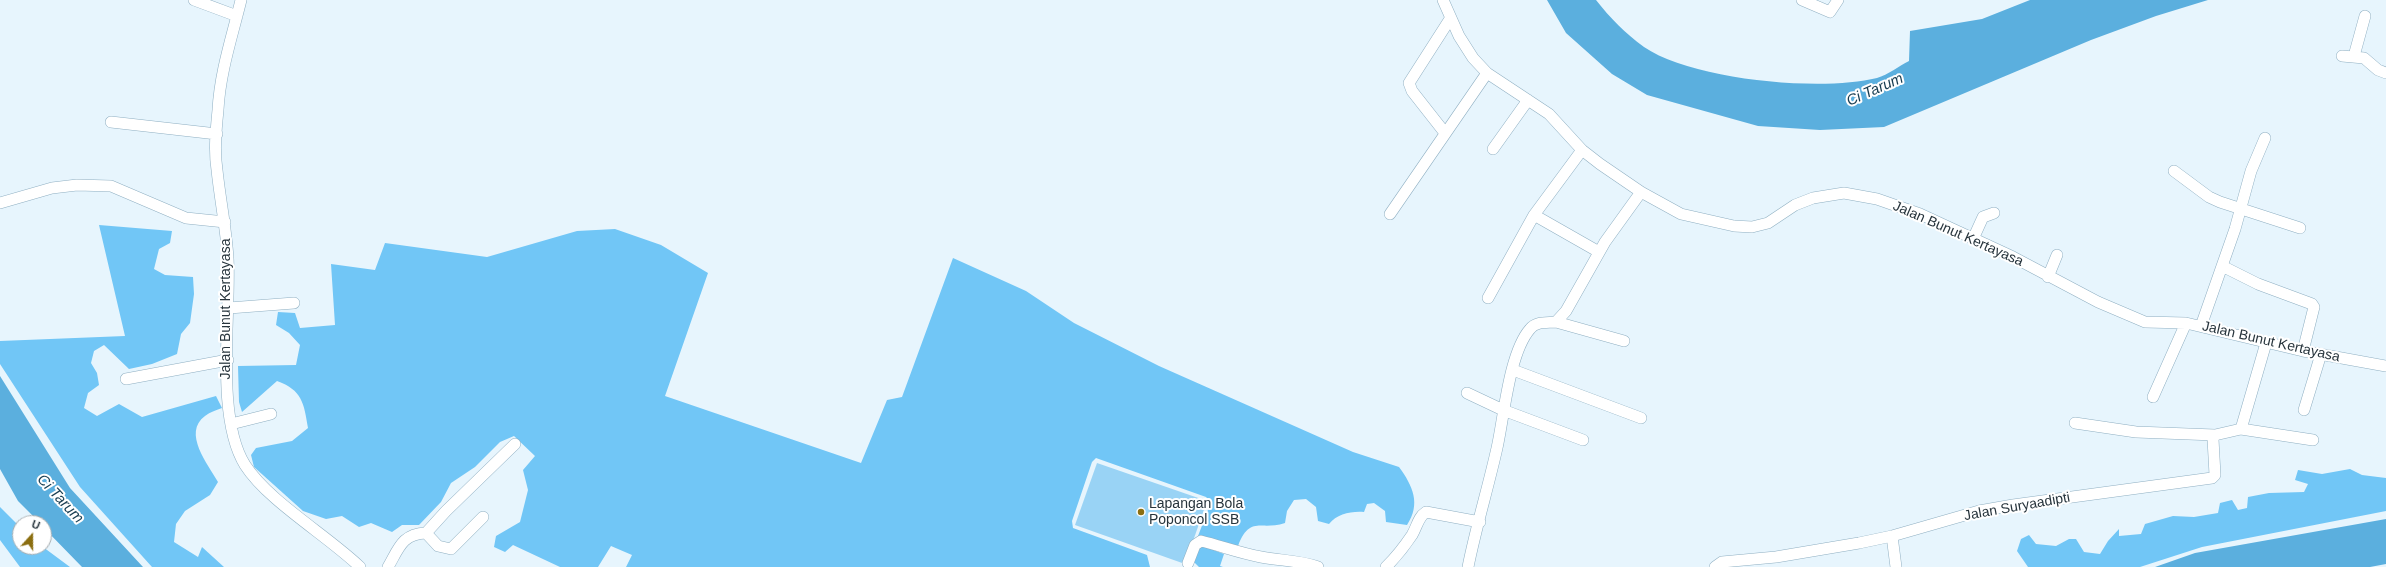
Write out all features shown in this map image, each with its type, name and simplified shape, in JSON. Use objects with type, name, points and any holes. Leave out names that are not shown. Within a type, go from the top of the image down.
[{"type":"street","points":[[194,0],[237,16]]},
{"type":"street","name":"Jalan Bunut Kertayasa","points":[[241,0],[230,37],[220,88],[216,134],[217,170],[225,222],[229,274],[227,398],[231,424],[238,450],[245,465],[253,476],[273,495],[360,567]]},
{"type":"street","name":"Jalan Bunut Kertayasa","points":[[1442,0],[1450,19],[1473,58],[1487,73],[1549,114],[1582,150],[1642,192],[1681,214],[1734,226],[1752,227],[1768,223],[1795,205],[1813,198],[1852,194],[1901,206],[2013,257],[2048,277],[2098,302],[2145,322],[2186,323],[2303,351],[2386,366]]},
{"type":"street","points":[[1802,0],[1830,12],[1838,0]]},
{"type":"street","points":[[2354,56],[2365,16]]},
{"type":"street","points":[[1445,134],[1412,91],[1409,83],[1450,19]]},
{"type":"street","points":[[2342,56],[2364,58],[2378,70],[2386,73]]},
{"type":"street","points":[[1390,214],[1487,73]]},
{"type":"street","points":[[1493,149],[1528,100]]},
{"type":"street","points":[[112,122],[216,134]]},
{"type":"street","points":[[2201,326],[2222,266],[2251,171],[2265,138]]},
{"type":"street","points":[[1488,298],[1534,215],[1582,150]]},
{"type":"street","points":[[2174,171],[2208,197],[2300,228]]},
{"type":"street","points":[[0,203],[52,188],[77,185],[111,186],[186,218],[225,222]]},
{"type":"street","points":[[1556,322],[1566,311],[1599,252],[1642,192]]},
{"type":"street","points":[[1972,239],[1983,217],[1994,213]]},
{"type":"street","points":[[1534,215],[1599,252]]},
{"type":"street","points":[[2048,277],[2057,255]]},
{"type":"street","points":[[2222,266],[2258,284],[2312,304],[2314,307],[2303,351]]},
{"type":"street","points":[[229,308],[294,303]]},
{"type":"street","points":[[1468,567],[1498,447],[1503,410],[1513,370],[1526,334],[1531,327],[1538,323],[1556,322],[1624,341]]},
{"type":"street","points":[[2153,397],[2186,323]]},
{"type":"street","points":[[2241,429],[2266,343]]},
{"type":"street","points":[[2304,410],[2321,354]]},
{"type":"street","points":[[126,379],[228,360]]},
{"type":"street","points":[[1513,370],[1641,418]]},
{"type":"street","points":[[1467,393],[1503,410],[1583,440]]},
{"type":"street","points":[[231,424],[271,414]]},
{"type":"street","points":[[2075,423],[2136,432],[2215,435],[2241,429],[2313,440]]},
{"type":"street","name":"Jalan Suryaadipti","points":[[1715,567],[1722,562],[1817,551],[1892,536],[1979,511],[2006,506],[2212,478],[2215,475],[2213,445],[2215,435]]},
{"type":"street","points":[[388,567],[403,540],[415,534],[426,533],[446,511],[516,444]]},
{"type":"street","points":[[1386,567],[1398,555],[1413,534],[1419,518],[1426,512],[1480,522]]},
{"type":"street","points":[[426,533],[438,546],[451,549],[483,517]]},
{"type":"street","points":[[1892,536],[1896,567]]},
{"type":"street","points":[[1188,562],[1195,545],[1201,541],[1246,554],[1318,567]]},
{"type":"shaded area","points":[[99,225],[172,231],[170,243],[159,249],[154,269],[165,275],[193,277],[194,294],[190,323],[181,334],[177,354],[152,364],[129,369],[104,345],[94,351],[91,363],[97,373],[99,385],[88,393],[84,408],[97,416],[119,404],[142,417],[216,396],[222,408],[211,412],[199,423],[196,431],[196,440],[203,458],[218,482],[210,495],[185,511],[176,524],[174,542],[198,557],[202,547],[224,567],[152,567],[80,487],[0,364],[0,341],[125,336]]},
{"type":"shaded area","points":[[615,229],[661,245],[708,273],[665,396],[861,463],[887,400],[902,397],[953,258],[1026,291],[1074,323],[1159,366],[1353,452],[1399,467],[1408,481],[1414,495],[1414,510],[1407,525],[1386,522],[1385,511],[1374,503],[1367,504],[1364,512],[1345,514],[1336,518],[1329,524],[1318,521],[1316,507],[1306,499],[1294,500],[1287,511],[1285,523],[1252,527],[1242,536],[1238,546],[1198,536],[1211,502],[1206,497],[1096,458],[1092,462],[1072,521],[1073,528],[1147,555],[1150,567],[626,567],[632,555],[611,546],[598,567],[560,567],[513,545],[505,552],[494,547],[496,536],[520,522],[528,490],[523,470],[535,456],[514,436],[500,442],[475,467],[451,483],[441,502],[419,525],[402,525],[392,532],[371,523],[359,527],[342,516],[326,519],[303,511],[254,467],[251,455],[256,448],[292,441],[308,428],[305,411],[297,393],[277,381],[242,412],[239,402],[238,366],[296,365],[300,345],[289,333],[276,325],[278,312],[295,313],[300,328],[335,325],[331,264],[375,270],[385,243],[487,257],[577,231]]},
{"type":"shaded area","points":[[1097,463],[1207,501],[1185,564],[1075,525]]},
{"type":"shaded area","points":[[2350,469],[2362,475],[2386,478],[2386,511],[2202,547],[2140,567],[2028,567],[2017,551],[2021,539],[2029,535],[2036,544],[2056,546],[2069,539],[2076,539],[2084,552],[2100,554],[2108,541],[2119,529],[2119,536],[2141,534],[2145,524],[2173,516],[2194,517],[2218,513],[2220,503],[2232,500],[2238,510],[2247,508],[2248,497],[2269,493],[2304,492],[2308,484],[2295,480],[2298,470],[2322,474]]},
{"type":"shaded area","points":[[0,507],[12,519],[12,555],[52,555],[52,554],[70,567],[20,567],[0,540]]},
{"type":"shaded area","points":[[1203,546],[1224,554],[1220,566],[1223,567],[1199,567],[1193,561],[1197,547]]},
{"type":"water","name":"Ci Tarum","points":[[1547,0],[1596,0],[1618,25],[1644,47],[1665,58],[1693,68],[1724,75],[1758,80],[1824,84],[1853,82],[1881,77],[1909,61],[1910,31],[1982,19],[2030,0],[2208,0],[2156,16],[2091,40],[1884,127],[1820,130],[1758,126],[1647,95],[1612,74],[1566,33]]},
{"type":"water","name":"Ci Tarum","points":[[0,376],[70,488],[143,567],[82,567],[52,536],[52,515],[32,515],[18,501],[0,469]]},
{"type":"water","points":[[2386,519],[2386,564],[2370,567],[2155,567],[2195,553]]},
{"type":"place","name":"Lapangan Bola Poponcol SSB","points":[[1141,512]]}]
